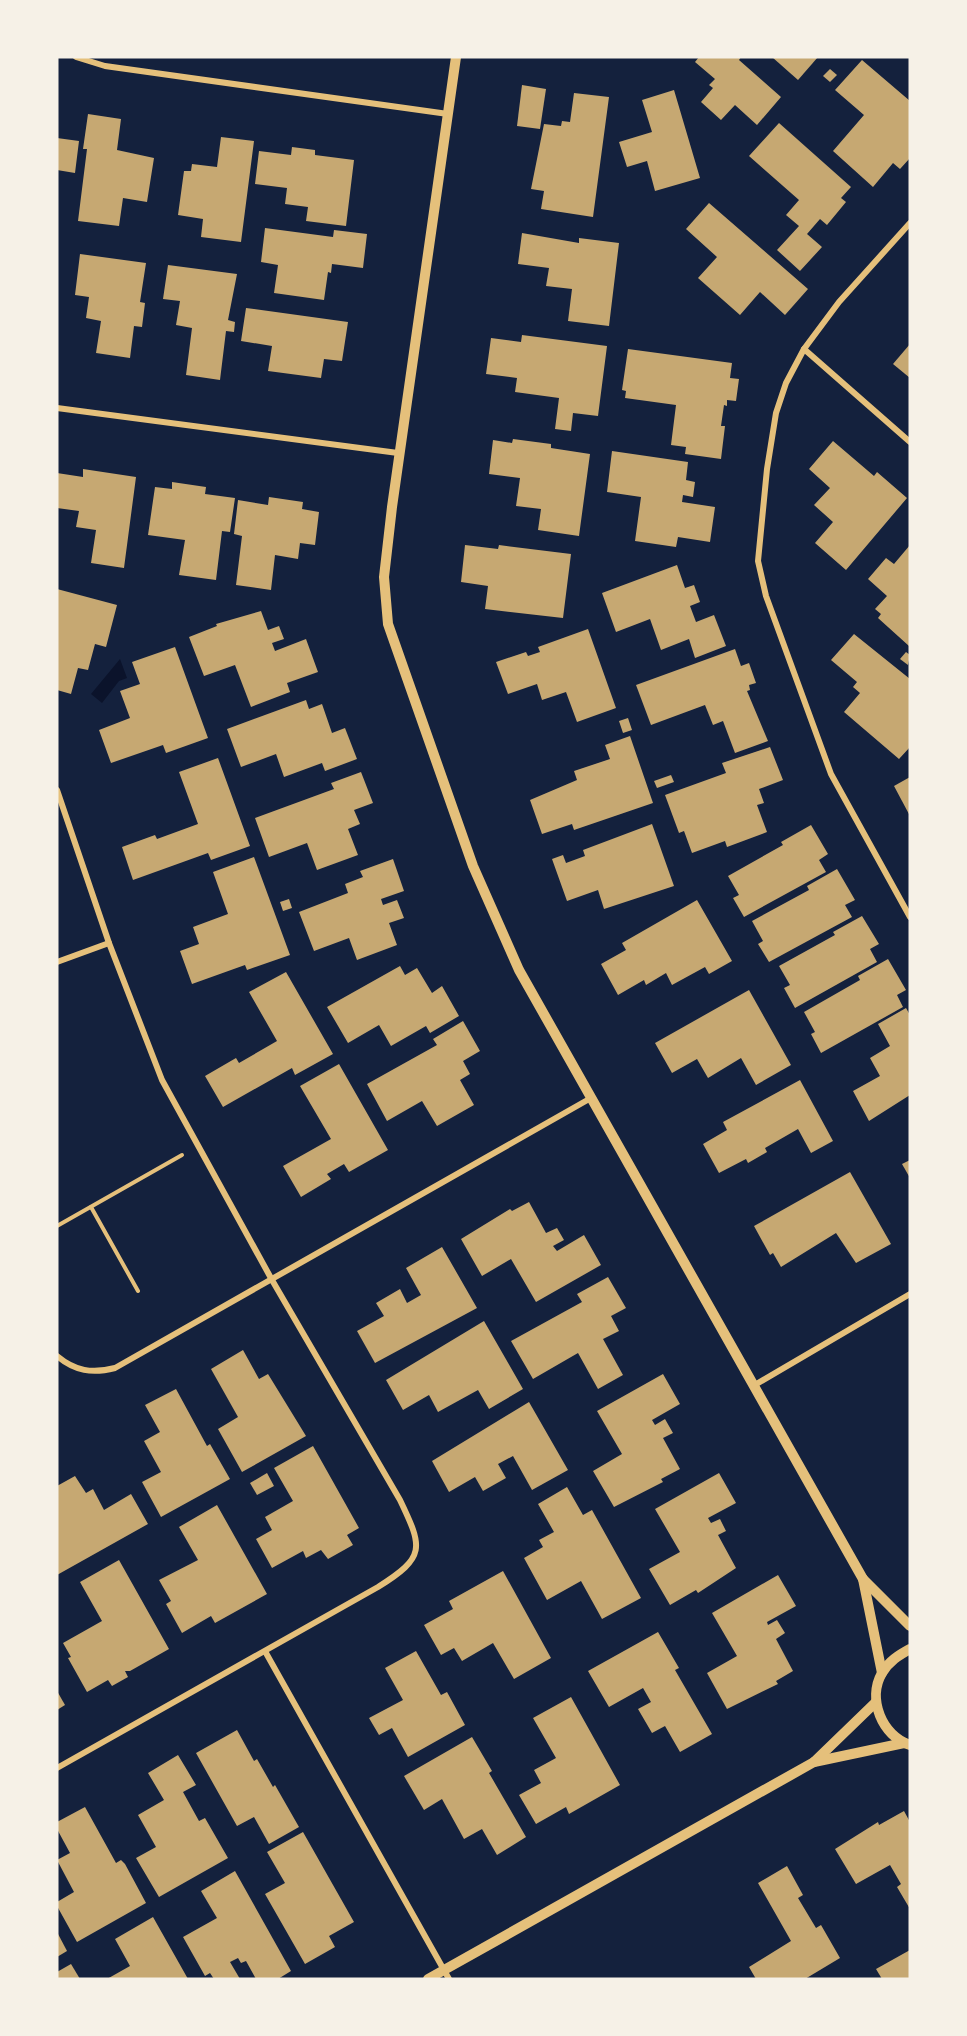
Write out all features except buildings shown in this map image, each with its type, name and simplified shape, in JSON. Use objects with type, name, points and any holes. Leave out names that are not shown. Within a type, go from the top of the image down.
[{"type":"street","points":[[76,57],[105,66],[448,114]]},
{"type":"street","points":[[456,57],[398,453],[384,578],[388,624],[489,907],[519,970],[863,1579],[910,1626]]},
{"type":"street","points":[[910,223],[839,302],[804,349],[786,383],[776,413],[758,549],[761,577],[831,774],[910,917]]},
{"type":"street","points":[[804,349],[910,442]]},
{"type":"street","points":[[57,408],[398,453]]},
{"type":"street","points":[[57,790],[109,943],[162,1080],[272,1280],[400,1500],[415,1532],[418,1546],[405,1570],[266,1653],[57,1768]]},
{"type":"street","points":[[57,962],[109,943]]},
{"type":"street","points":[[57,1356],[79,1370],[92,1372],[115,1368],[591,1098]]},
{"type":"street","points":[[753,1386],[910,1294]]},
{"type":"street","points":[[863,1579],[882,1673]]},
{"type":"street","points":[[907,1744],[890,1733],[880,1718],[876,1702],[877,1687],[882,1673],[893,1658],[910,1649]]},
{"type":"street","points":[[266,1653],[446,1974]]},
{"type":"street","points":[[428,1979],[446,1974],[814,1762],[876,1702]]},
{"type":"street","points":[[814,1762],[907,1744]]},
{"type":"path","points":[[57,1226],[198,1146]]},
{"type":"path","points":[[91,1207],[138,1291]]},
{"type":"water","points":[[120,659],[127,678],[119,681],[102,703],[91,694]]}]
